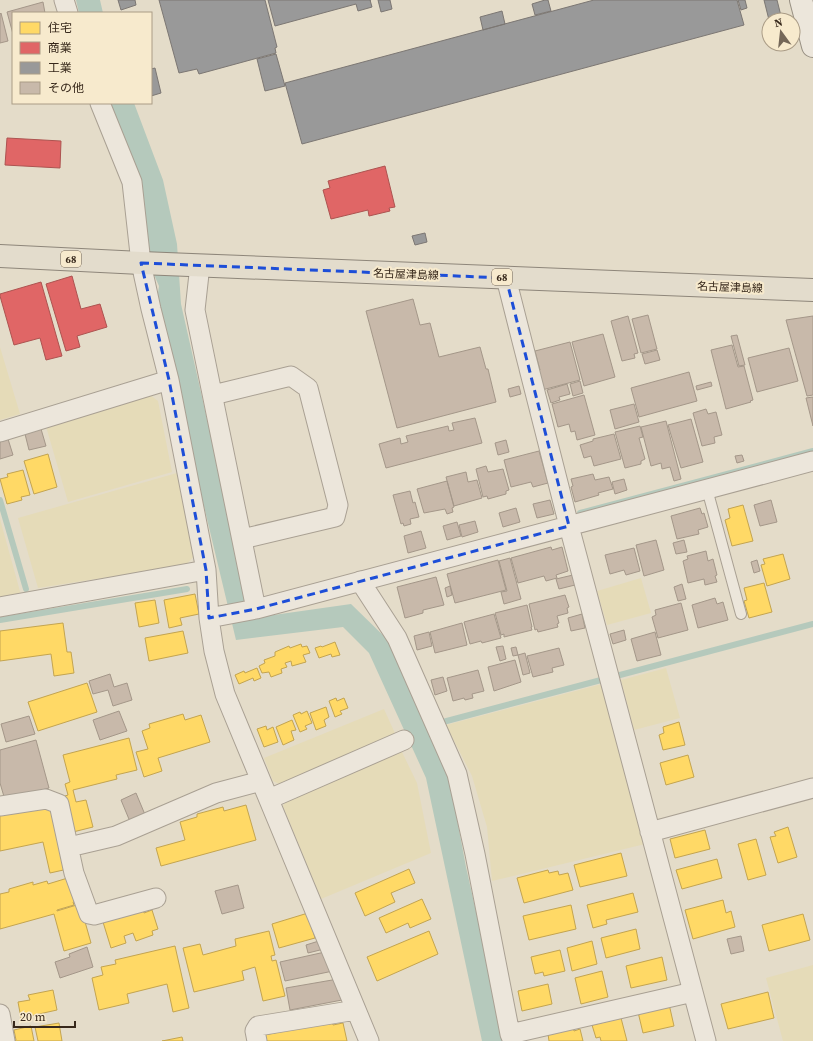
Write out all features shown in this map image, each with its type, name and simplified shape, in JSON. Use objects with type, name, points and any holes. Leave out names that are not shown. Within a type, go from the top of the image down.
[{"type":"main road","points":[[801,0],[813,46]]},
{"type":"main road","name":"名古屋津島線","points":[[0,256],[813,290]]},
{"type":"street","points":[[64,0],[68,12]]},
{"type":"street","points":[[100,104],[132,182],[141,263],[150,309],[169,380],[206,570],[213,617],[214,651],[225,694],[369,1041]]},
{"type":"street","points":[[195,265],[195,310],[242,539],[254,609]]},
{"type":"street","points":[[506,278],[569,526],[706,1041]]},
{"type":"street","points":[[213,395],[291,376],[308,388],[338,504],[335,517],[242,539]]},
{"type":"street","points":[[0,432],[169,380]]},
{"type":"street","points":[[213,617],[254,609],[813,461]]},
{"type":"street","points":[[0,607],[206,570]]},
{"type":"street","points":[[360,581],[397,638],[457,774],[475,854],[512,1037],[692,992]]},
{"type":"street","points":[[269,800],[404,740]]},
{"type":"street","points":[[69,847],[116,836],[216,793],[261,781]]},
{"type":"street","points":[[650,832],[813,788]]},
{"type":"street","points":[[0,806],[46,799],[59,804],[74,873],[89,914],[94,916],[156,898]]},
{"type":"street","points":[[257,1041],[255,1031],[258,1026],[356,1010]]},
{"type":"lane","points":[[707,489],[741,614]]},
{"type":"highlighted area","points":[[141,263],[506,278],[569,526],[256,609],[209,618],[206,570],[169,380]]},
{"type":"shaded area","points":[[76,0],[100,0],[103,12],[79,12]]},
{"type":"shaded area","points":[[108,104],[134,104],[163,180],[177,244],[181,304],[252,618],[351,604],[390,642],[448,771],[466,867],[505,1041],[482,1041],[426,778],[369,653],[343,627],[236,640],[156,306],[159,286],[140,243]]},
{"type":"shaded area","points":[[0,347],[20,414],[0,420]]},
{"type":"shaded area","points":[[149,394],[158,401],[172,472],[68,502],[45,423]]},
{"type":"shaded area","points":[[177,473],[196,554],[186,565],[38,588],[18,518]]},
{"type":"shaded area","points":[[0,519],[21,595],[0,599]]},
{"type":"shaded area","points":[[641,578],[651,613],[607,625],[597,591]]},
{"type":"shaded area","points":[[666,668],[680,718],[634,730],[621,680]]},
{"type":"shaded area","points":[[602,684],[645,844],[492,881],[487,827],[472,776],[446,725]]},
{"type":"shaded area","points":[[384,709],[398,740],[283,786],[273,781],[264,758]]},
{"type":"shaded area","points":[[401,750],[417,783],[431,853],[321,899],[283,806],[287,798]]},
{"type":"shaded area","points":[[813,965],[813,1041],[783,1041],[766,978]]},
{"type":"building: 住宅","points":[[48,454],[57,487],[34,494],[24,461]]},
{"type":"building: 住宅","points":[[23,470],[30,495],[21,497],[22,500],[7,504],[0,479],[8,477],[7,474]]},
{"type":"building: 住宅","points":[[743,505],[753,541],[732,546],[725,520],[730,518],[728,509]]},
{"type":"building: 住宅","points":[[783,554],[790,579],[767,586],[761,565],[765,564],[763,559]]},
{"type":"building: 住宅","points":[[764,583],[772,612],[749,618],[744,601],[747,600],[744,588]]},
{"type":"building: 住宅","points":[[195,594],[199,614],[180,618],[182,625],[169,628],[164,600]]},
{"type":"building: 住宅","points":[[155,600],[159,623],[139,627],[135,603]]},
{"type":"building: 住宅","points":[[63,623],[67,652],[71,652],[74,673],[54,676],[51,654],[0,661],[0,631]]},
{"type":"building: 住宅","points":[[183,631],[188,653],[149,661],[145,638]]},
{"type":"building: 住宅","points":[[335,642],[340,655],[332,657],[331,654],[319,658],[315,648]]},
{"type":"building: 住宅","points":[[301,644],[302,647],[307,646],[310,653],[303,655],[306,662],[292,666],[291,661],[285,663],[287,667],[281,669],[282,673],[271,677],[269,672],[262,673],[259,666],[265,663],[264,660],[275,656],[275,652],[289,646],[290,648]]},
{"type":"building: 住宅","points":[[257,668],[261,678],[254,681],[253,678],[239,684],[235,675]]},
{"type":"building: 住宅","points":[[87,683],[97,712],[38,731],[28,702]]},
{"type":"building: 住宅","points":[[336,698],[337,701],[344,698],[348,708],[340,711],[342,714],[335,717],[329,701]]},
{"type":"building: 住宅","points":[[326,707],[329,717],[324,720],[326,726],[316,730],[310,713]]},
{"type":"building: 住宅","points":[[307,711],[312,723],[305,726],[307,729],[300,732],[293,715],[300,712],[301,714]]},
{"type":"building: 住宅","points":[[183,714],[185,720],[201,715],[210,742],[158,758],[162,771],[144,777],[136,752],[148,749],[142,731],[150,728],[149,724]]},
{"type":"building: 住宅","points":[[292,720],[296,730],[291,731],[294,740],[283,745],[276,727]]},
{"type":"building: 住宅","points":[[679,722],[685,745],[663,750],[659,735],[664,733],[663,727]]},
{"type":"building: 住宅","points":[[266,726],[267,730],[273,727],[278,742],[264,747],[257,729]]},
{"type":"building: 住宅","points":[[129,738],[137,770],[116,775],[117,779],[73,790],[76,802],[86,800],[93,827],[69,833],[65,796],[68,795],[65,784],[70,782],[63,755]]},
{"type":"building: 住宅","points":[[688,755],[694,777],[666,785],[660,763]]},
{"type":"building: 住宅","points":[[39,804],[56,811],[68,869],[50,873],[43,842],[0,851],[0,812]]},
{"type":"building: 住宅","points":[[246,805],[256,840],[161,866],[156,848],[185,840],[180,822],[197,817],[197,814],[223,807],[224,811]]},
{"type":"building: 住宅","points":[[788,827],[797,857],[778,863],[770,837],[776,836],[774,832]]},
{"type":"building: 住宅","points":[[705,830],[710,849],[675,858],[670,839]]},
{"type":"building: 住宅","points":[[756,839],[766,875],[748,880],[738,844]]},
{"type":"building: 住宅","points":[[621,853],[627,876],[580,887],[574,865]]},
{"type":"building: 住宅","points":[[717,859],[722,878],[682,889],[676,870]]},
{"type":"building: 住宅","points":[[409,869],[415,883],[391,893],[395,902],[365,916],[355,893]]},
{"type":"building: 住宅","points":[[548,870],[549,873],[558,871],[559,875],[568,873],[573,890],[524,903],[517,878]]},
{"type":"building: 住宅","points":[[71,877],[78,901],[73,902],[74,905],[57,911],[80,904],[91,943],[64,951],[54,914],[0,929],[0,894],[9,892],[9,889],[33,882],[33,885],[47,881],[48,884]]},
{"type":"building: 住宅","points":[[633,893],[638,912],[606,920],[607,924],[593,928],[587,905]]},
{"type":"building: 住宅","points":[[422,899],[431,919],[410,928],[408,923],[386,933],[379,918]]},
{"type":"building: 住宅","points":[[723,900],[726,913],[731,911],[735,927],[693,939],[685,910]]},
{"type":"building: 住宅","points":[[571,905],[576,929],[529,940],[523,916]]},
{"type":"building: 住宅","points":[[143,909],[144,913],[152,910],[158,929],[152,931],[153,935],[136,941],[133,933],[124,936],[126,943],[111,948],[103,922]]},
{"type":"building: 住宅","points":[[308,913],[315,938],[279,948],[272,924]]},
{"type":"building: 住宅","points":[[803,914],[810,940],[769,951],[762,925]]},
{"type":"building: 住宅","points":[[636,929],[640,949],[606,958],[601,938]]},
{"type":"building: 住宅","points":[[269,931],[275,955],[271,956],[272,961],[276,960],[285,996],[263,1001],[255,967],[242,971],[244,980],[194,992],[183,948],[200,944],[203,955],[236,946],[235,939]]},
{"type":"building: 住宅","points":[[429,931],[438,954],[377,981],[367,957]]},
{"type":"building: 住宅","points":[[592,941],[597,964],[572,971],[567,948]]},
{"type":"building: 住宅","points":[[175,946],[189,1008],[173,1012],[167,984],[127,994],[129,1003],[99,1010],[92,978],[103,975],[101,967],[116,964],[115,960]]},
{"type":"building: 住宅","points":[[560,950],[565,971],[544,976],[543,972],[535,974],[531,957]]},
{"type":"building: 住宅","points":[[662,957],[667,980],[631,988],[626,966]]},
{"type":"building: 住宅","points":[[602,971],[608,997],[581,1004],[575,978]]},
{"type":"building: 住宅","points":[[548,984],[552,1004],[522,1011],[518,991]]},
{"type":"building: 住宅","points":[[53,990],[57,1010],[21,1018],[18,1002],[30,1000],[28,995]]},
{"type":"building: 住宅","points":[[768,992],[774,1018],[728,1029],[721,1004]]},
{"type":"building: 住宅","points":[[669,1004],[674,1026],[643,1033],[638,1012]]},
{"type":"building: 住宅","points":[[621,1018],[627,1041],[601,1041],[600,1037],[596,1038],[592,1025]]},
{"type":"building: 住宅","points":[[332,1020],[333,1025],[343,1023],[347,1041],[262,1041],[265,1035]]},
{"type":"building: 住宅","points":[[59,1023],[62,1041],[38,1041],[35,1027]]},
{"type":"building: 住宅","points":[[31,1026],[34,1041],[14,1041],[16,1040],[14,1030]]},
{"type":"building: 住宅","points":[[573,1028],[574,1031],[580,1029],[583,1041],[549,1041],[548,1034]]},
{"type":"building: 住宅","points":[[182,1037],[183,1041],[162,1041]]},
{"type":"building: 商業","points":[[7,138],[61,141],[60,168],[5,165]]},
{"type":"building: 商業","points":[[385,166],[395,207],[389,208],[390,211],[369,216],[368,210],[331,219],[323,190],[330,188],[328,181]]},
{"type":"building: 商業","points":[[72,276],[81,309],[100,304],[107,327],[77,336],[80,347],[66,351],[46,284]]},
{"type":"building: 商業","points":[[41,282],[62,356],[46,360],[40,338],[14,345],[0,296],[0,294]]},
{"type":"building: 工業","points":[[118,0],[135,0],[136,5],[121,10]]},
{"type":"building: 工業","points":[[159,0],[265,0],[277,47],[275,48],[276,53],[199,74],[197,69],[179,73]]},
{"type":"building: 工業","points":[[268,0],[370,0],[372,7],[358,11],[356,4],[275,26]]},
{"type":"building: 工業","points":[[378,0],[390,0],[392,9],[381,12]]},
{"type":"building: 工業","points":[[548,0],[551,11],[535,15],[532,4]]},
{"type":"building: 工業","points":[[594,0],[737,0],[744,25],[302,144],[285,83]]},
{"type":"building: 工業","points":[[738,0],[745,0],[747,8],[741,10]]},
{"type":"building: 工業","points":[[764,0],[777,0],[780,12],[767,12]]},
{"type":"building: 工業","points":[[502,11],[505,24],[483,30],[480,17]]},
{"type":"building: 工業","points":[[276,54],[285,86],[265,91],[257,59]]},
{"type":"building: 工業","points":[[155,68],[161,93],[152,96],[152,69]]},
{"type":"building: 工業","points":[[425,233],[427,242],[415,245],[412,236]]},
{"type":"building: その他","points":[[43,2],[45,12],[12,12],[12,30],[7,12]]},
{"type":"building: その他","points":[[1,13],[8,41],[0,43],[0,14]]},
{"type":"building: その他","points":[[413,299],[420,325],[430,323],[439,357],[480,347],[486,369],[488,369],[496,402],[397,428],[366,311]]},
{"type":"building: その他","points":[[648,315],[657,349],[641,353],[632,319]]},
{"type":"building: その他","points":[[628,316],[638,353],[634,354],[635,358],[622,361],[611,321]]},
{"type":"building: その他","points":[[813,316],[813,395],[807,396],[786,320]]},
{"type":"building: その他","points":[[603,334],[615,377],[584,386],[572,342]]},
{"type":"building: その他","points":[[737,335],[745,365],[739,366],[731,336]]},
{"type":"building: その他","points":[[570,342],[580,380],[542,390],[537,371],[540,370],[535,351]]},
{"type":"building: その他","points":[[732,345],[738,367],[744,366],[753,400],[750,401],[751,402],[726,409],[711,350]]},
{"type":"building: その他","points":[[789,348],[798,381],[757,392],[748,358]]},
{"type":"building: その他","points":[[657,350],[660,360],[645,364],[642,354]]},
{"type":"building: その他","points":[[689,372],[697,401],[639,417],[631,388]]},
{"type":"building: その他","points":[[580,381],[583,393],[573,396],[570,384]]},
{"type":"building: その他","points":[[711,382],[712,386],[697,390],[696,386]]},
{"type":"building: その他","points":[[567,384],[570,394],[559,397],[560,400],[551,403],[547,390]]},
{"type":"building: その他","points":[[519,386],[521,394],[510,397],[508,389]]},
{"type":"building: その他","points":[[584,395],[595,435],[577,440],[575,431],[571,432],[569,424],[558,427],[552,404]]},
{"type":"building: その他","points":[[813,397],[813,426],[806,398]]},
{"type":"building: その他","points":[[634,404],[639,422],[615,429],[610,410]]},
{"type":"building: その他","points":[[706,409],[708,414],[716,412],[722,435],[714,437],[715,443],[702,446],[693,413]]},
{"type":"building: その他","points":[[475,418],[482,443],[386,468],[379,444],[400,438],[401,444],[408,442],[406,436],[448,426],[449,431],[454,430],[452,423]]},
{"type":"building: その他","points":[[691,419],[703,462],[681,468],[668,425]]},
{"type":"building: その他","points":[[666,421],[681,479],[674,481],[670,467],[662,469],[661,463],[651,466],[641,427]]},
{"type":"building: その他","points":[[640,426],[643,437],[639,438],[645,459],[641,461],[641,464],[625,468],[615,432]]},
{"type":"building: その他","points":[[41,429],[46,446],[29,450],[25,434]]},
{"type":"building: その他","points":[[614,434],[621,459],[594,466],[591,456],[584,458],[580,445],[593,441],[593,439]]},
{"type":"building: その他","points":[[8,439],[13,455],[0,459],[0,442]]},
{"type":"building: その他","points":[[506,440],[509,452],[498,455],[495,443]]},
{"type":"building: その他","points":[[539,451],[548,483],[533,487],[531,482],[511,487],[504,460]]},
{"type":"building: その他","points":[[742,455],[744,461],[737,463],[735,456]]},
{"type":"building: その他","points":[[486,466],[488,472],[503,469],[509,490],[506,491],[506,494],[488,499],[487,496],[483,497],[476,469]]},
{"type":"building: その他","points":[[466,472],[468,482],[477,480],[482,498],[454,506],[446,477]]},
{"type":"building: その他","points":[[593,474],[595,480],[609,477],[613,489],[575,502],[571,487],[573,486],[571,479]]},
{"type":"building: その他","points":[[624,479],[627,490],[615,494],[612,482]]},
{"type":"building: その他","points":[[447,481],[454,507],[452,508],[453,512],[447,514],[445,509],[424,513],[417,489]]},
{"type":"building: その他","points":[[410,491],[419,517],[410,519],[411,524],[404,526],[403,523],[401,524],[393,495]]},
{"type":"building: その他","points":[[550,500],[554,514],[537,518],[533,504]]},
{"type":"building: その他","points":[[771,500],[777,522],[760,526],[754,505]]},
{"type":"building: その他","points":[[516,508],[520,522],[503,527],[499,513]]},
{"type":"building: その他","points":[[700,508],[702,514],[704,513],[708,527],[698,530],[699,534],[677,539],[671,516]]},
{"type":"building: その他","points":[[475,521],[478,532],[462,537],[459,525]]},
{"type":"building: その他","points":[[457,522],[461,536],[447,540],[443,526]]},
{"type":"building: その他","points":[[421,531],[426,548],[408,553],[404,536]]},
{"type":"building: その他","points":[[656,540],[664,570],[644,576],[636,545]]},
{"type":"building: その他","points":[[684,540],[687,552],[676,554],[673,543]]},
{"type":"building: その他","points":[[551,547],[552,550],[562,547],[568,571],[556,575],[557,578],[546,581],[544,576],[518,583],[511,558]]},
{"type":"building: その他","points":[[634,548],[640,571],[626,575],[624,570],[610,574],[605,555]]},
{"type":"building: その他","points":[[706,551],[708,561],[713,559],[717,582],[705,585],[704,579],[688,583],[683,561],[688,559],[687,556]]},
{"type":"building: その他","points":[[510,558],[521,599],[504,604],[501,592],[507,591],[499,561]]},
{"type":"building: その他","points":[[498,560],[506,590],[455,603],[447,574]]},
{"type":"building: その他","points":[[757,560],[760,571],[754,573],[751,562]]},
{"type":"building: その他","points":[[573,575],[575,585],[559,589],[556,579]]},
{"type":"building: その他","points":[[436,577],[444,605],[423,610],[423,613],[405,618],[397,587]]},
{"type":"building: その他","points":[[682,584],[686,599],[678,601],[674,587]]},
{"type":"building: その他","points":[[450,586],[452,595],[447,597],[445,588]]},
{"type":"building: その他","points":[[565,595],[569,607],[567,608],[568,613],[557,616],[559,623],[557,624],[558,627],[538,632],[537,629],[535,630],[529,604]]},
{"type":"building: その他","points":[[715,598],[717,604],[723,602],[728,620],[698,628],[692,605]]},
{"type":"building: その他","points":[[681,603],[688,630],[658,638],[652,617],[656,615],[655,610]]},
{"type":"building: その他","points":[[527,605],[532,630],[504,637],[504,634],[501,635],[495,613]]},
{"type":"building: その他","points":[[494,614],[501,638],[482,643],[481,641],[470,644],[464,622]]},
{"type":"building: その他","points":[[582,614],[585,628],[571,631],[568,618]]},
{"type":"building: その他","points":[[462,623],[467,645],[435,653],[430,632]]},
{"type":"building: その他","points":[[624,630],[626,640],[613,644],[610,634]]},
{"type":"building: その他","points":[[429,632],[432,646],[417,650],[414,636]]},
{"type":"building: その他","points":[[655,632],[661,655],[637,661],[631,639]]},
{"type":"building: その他","points":[[503,646],[506,659],[500,661],[496,647]]},
{"type":"building: その他","points":[[516,647],[518,655],[513,656],[511,648]]},
{"type":"building: その他","points":[[559,648],[564,665],[552,668],[553,672],[533,677],[527,656]]},
{"type":"building: その他","points":[[525,653],[530,673],[523,675],[518,655]]},
{"type":"building: その他","points":[[515,660],[521,682],[494,691],[488,667]]},
{"type":"building: その他","points":[[478,670],[484,691],[472,694],[473,698],[465,700],[464,698],[453,701],[447,678]]},
{"type":"building: その他","points":[[110,674],[114,687],[127,683],[132,700],[113,706],[108,690],[93,694],[89,681]]},
{"type":"building: その他","points":[[443,677],[447,691],[435,695],[431,680]]},
{"type":"building: その他","points":[[119,711],[127,731],[100,740],[93,720]]},
{"type":"building: その他","points":[[29,716],[35,734],[6,742],[1,724]]},
{"type":"building: その他","points":[[36,740],[49,788],[5,800],[0,783],[0,750]]},
{"type":"building: その他","points":[[136,793],[146,817],[131,824],[121,800]]},
{"type":"building: その他","points":[[238,885],[244,908],[222,914],[215,891]]},
{"type":"building: その他","points":[[741,936],[744,951],[731,954],[727,939]]},
{"type":"building: その他","points":[[322,940],[324,949],[308,953],[306,945]]},
{"type":"building: その他","points":[[87,947],[93,967],[60,978],[55,962],[70,957],[69,954]]},
{"type":"building: その他","points":[[325,952],[333,971],[285,981],[280,962]]},
{"type":"building: その他","points":[[338,979],[342,1000],[290,1010],[286,988]]},
{"type":"waterway","points":[[580,513],[813,451]]},
{"type":"waterway","points":[[0,500],[26,589]]},
{"type":"waterway","points":[[0,620],[187,589]]},
{"type":"waterway","points":[[620,675],[813,624]]},
{"type":"waterway","points":[[443,722],[601,680]]}]
